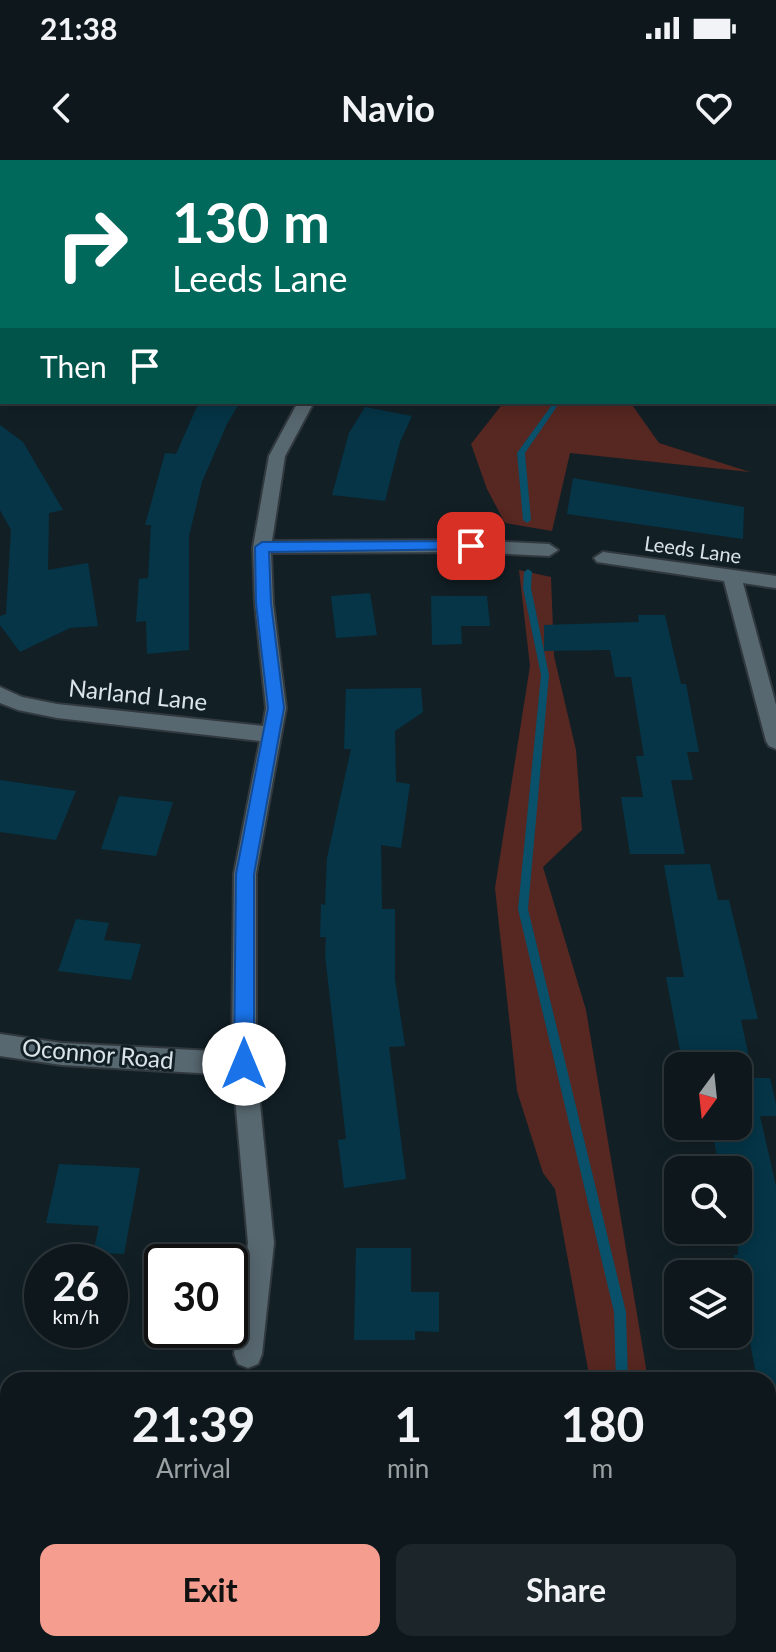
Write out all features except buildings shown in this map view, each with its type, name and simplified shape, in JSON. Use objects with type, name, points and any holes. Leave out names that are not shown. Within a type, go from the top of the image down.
[{"type":"street","points":[[248,1354],[261,1243],[244,1064],[245,874],[272,735],[274,686],[264,603],[262,547],[277,456],[305,404]]},
{"type":"street","points":[[262,547],[471,546],[549,550]]},
{"type":"street","name":"Leeds Lane","points":[[603,558],[776,582]]},
{"type":"street","points":[[732,577],[776,741]]},
{"type":"street","name":"Narland Lane","points":[[0,694],[18,703],[57,711],[272,735]]},
{"type":"street","name":"Oconnor Road","points":[[0,1045],[62,1054],[244,1064]]},
{"type":"shaded area","points":[[502,404],[631,404],[659,443],[750,472],[570,453],[552,531],[505,523],[487,489],[471,444]]},
{"type":"shaded area","points":[[519,570],[551,577],[554,656],[576,750],[582,830],[543,867],[586,1010],[647,1372],[589,1372],[555,1189],[543,1173],[517,1091],[495,888],[530,666]]},
{"type":"waterway","points":[[527,520],[521,453],[556,404]]},
{"type":"waterway","points":[[528,572],[527,588],[545,675],[523,909],[620,1312],[622,1372]]},
{"type":"route","points":[[244,1064],[245,874],[276,708],[264,603],[262,547],[471,546]]}]
